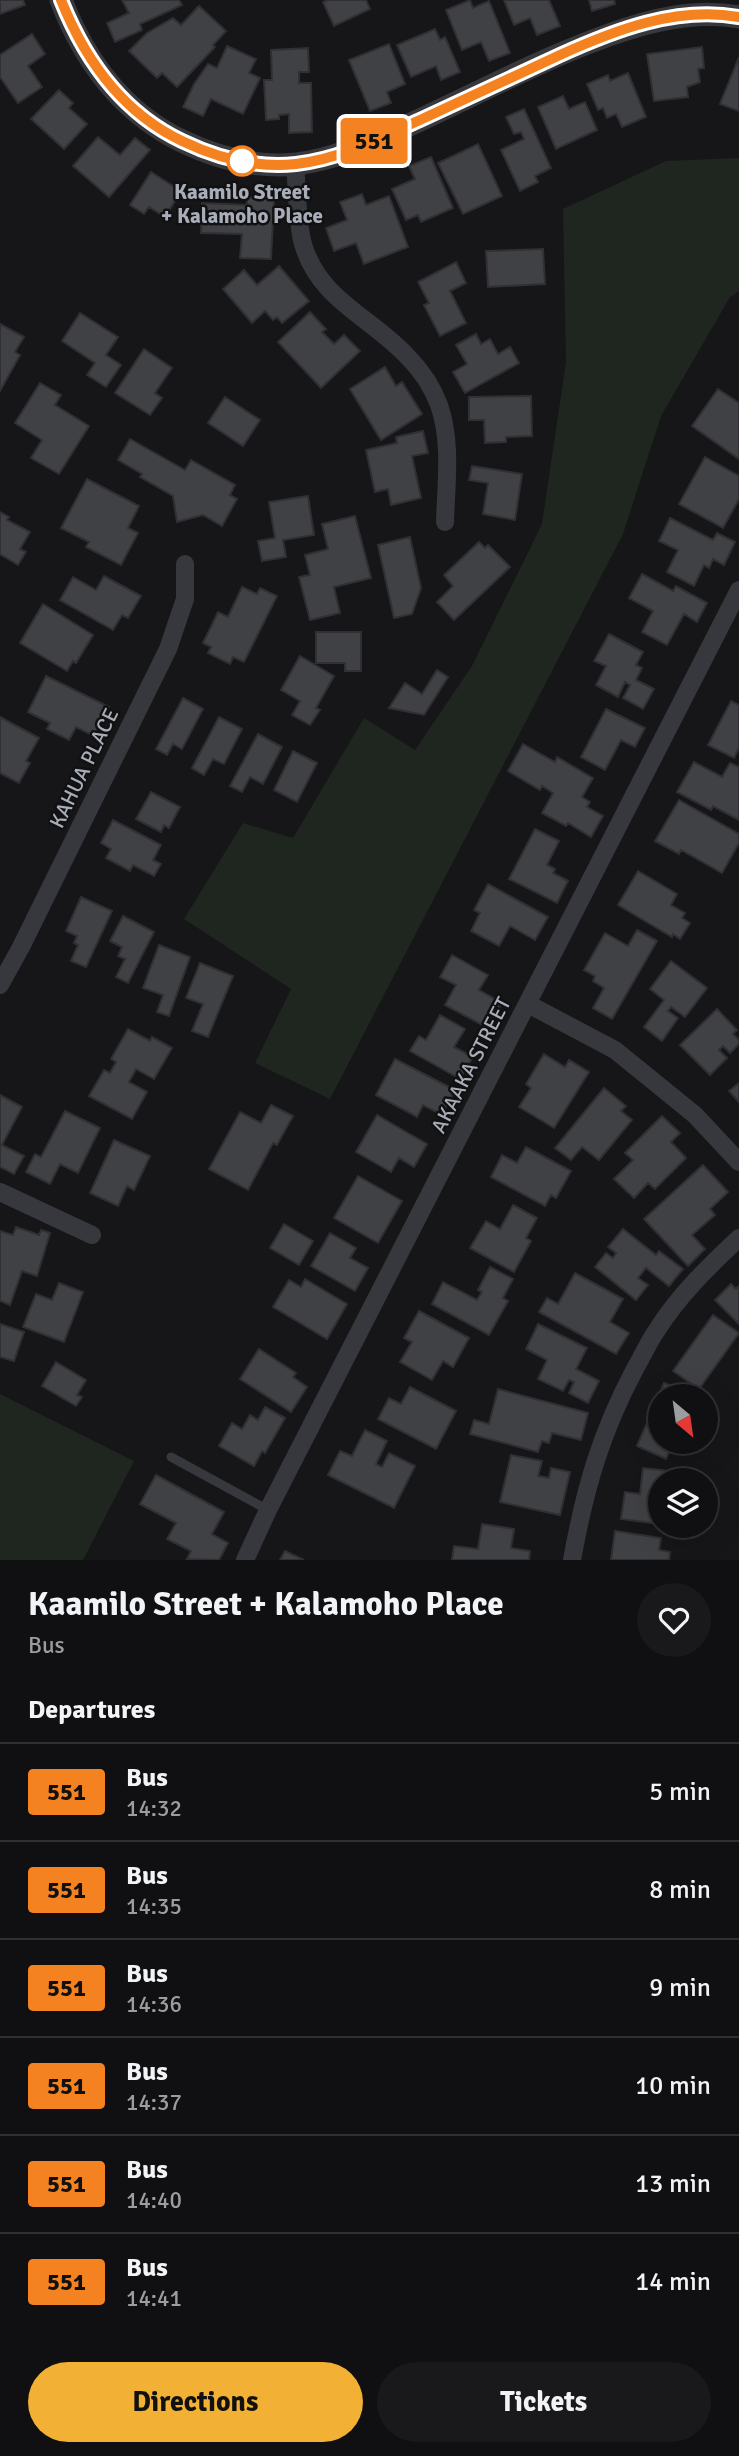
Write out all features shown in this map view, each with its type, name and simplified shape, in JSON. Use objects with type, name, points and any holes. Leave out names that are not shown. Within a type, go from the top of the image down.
[{"type":"street","points":[[61,0],[71,26],[95,67],[125,103],[165,133],[205,152],[246,162],[295,164],[358,149],[585,43],[641,23],[688,15],[739,17]]},
{"type":"street","points":[[295,164],[302,244],[320,281],[347,308],[406,354],[427,379],[440,407],[446,440],[445,522]]},
{"type":"street","name":"KAHUA PLACE","points":[[0,985],[168,649],[185,599],[185,564]]},
{"type":"street","name":"AKAAKA STREET","points":[[245,1560],[268,1510],[739,590]]},
{"type":"street","points":[[528,1004],[615,1050],[695,1115],[739,1162]]},
{"type":"street","points":[[0,1192],[92,1236]]},
{"type":"street","points":[[572,1560],[591,1473],[621,1395],[657,1330],[700,1275],[739,1238]]},
{"type":"lane","points":[[171,1457],[268,1510]]},
{"type":"shaded area","points":[[739,158],[739,291],[730,297],[661,416],[623,534],[330,1099],[255,1063],[291,989],[184,919],[243,823],[293,838],[364,718],[415,750],[472,666],[542,524],[566,362],[563,209],[666,161]]},
{"type":"shaded area","points":[[0,1394],[134,1461],[83,1560],[0,1560]]},
{"type":"building","points":[[0,0],[23,0],[25,5],[0,14]]},
{"type":"building","points":[[122,0],[179,0],[182,5],[140,24],[142,30],[115,42],[107,23],[129,13]]},
{"type":"building","points":[[366,0],[370,9],[334,26],[323,2]]},
{"type":"building","points":[[470,0],[473,8],[489,1],[510,53],[489,61],[481,42],[462,50],[446,10]]},
{"type":"building","points":[[504,0],[549,0],[560,26],[537,35],[530,18],[514,25]]},
{"type":"building","points":[[589,0],[614,0],[615,4],[592,11]]},
{"type":"building","points":[[199,6],[226,31],[213,45],[215,47],[177,87],[162,73],[157,78],[129,51],[147,33],[173,18],[181,25]]},
{"type":"building","points":[[435,29],[440,40],[445,37],[460,72],[441,80],[436,66],[411,77],[397,45]]},
{"type":"building","points":[[32,34],[45,54],[28,66],[42,87],[18,103],[0,77],[0,55]]},
{"type":"building","points":[[389,44],[405,84],[387,92],[391,103],[370,111],[349,60]]},
{"type":"building","points":[[227,46],[256,59],[249,73],[260,78],[243,114],[211,99],[203,116],[183,107],[208,64],[217,68]]},
{"type":"building","points":[[702,47],[704,68],[698,69],[700,82],[687,87],[688,97],[654,101],[647,54]]},
{"type":"building","points":[[308,48],[309,72],[299,72],[299,83],[311,83],[312,132],[289,133],[289,114],[279,115],[279,119],[266,120],[264,80],[272,80],[271,50]]},
{"type":"building","points":[[739,57],[739,111],[720,104]]},
{"type":"building","points":[[628,73],[646,117],[622,127],[616,114],[607,118],[603,108],[598,110],[587,84],[608,75],[610,81]]},
{"type":"building","points":[[59,90],[73,103],[69,108],[87,124],[64,149],[31,119]]},
{"type":"building","points":[[563,96],[569,109],[585,102],[597,130],[556,149],[538,107]]},
{"type":"building","points":[[524,109],[551,168],[535,176],[538,182],[520,191],[501,150],[524,139],[521,132],[514,134],[506,117]]},
{"type":"building","points":[[98,137],[120,155],[135,138],[150,150],[109,197],[73,166]]},
{"type":"building","points":[[478,144],[502,196],[463,214],[438,163]]},
{"type":"building","points":[[431,157],[453,208],[421,222],[418,215],[406,220],[392,189],[415,179],[409,166]]},
{"type":"building","points":[[151,172],[181,191],[165,217],[149,207],[144,214],[130,205]]},
{"type":"building","points":[[362,194],[366,205],[389,196],[408,247],[364,264],[356,243],[334,251],[326,228],[347,220],[340,202]]},
{"type":"building","points":[[247,197],[274,199],[271,259],[240,258],[242,234],[201,233],[202,203],[247,205]]},
{"type":"building","points":[[543,249],[545,284],[488,287],[486,251]]},
{"type":"building","points":[[456,262],[466,283],[450,291],[466,323],[440,336],[424,305],[429,303],[418,282]]},
{"type":"building","points":[[279,266],[309,301],[282,323],[277,317],[273,320],[265,311],[252,323],[223,289],[244,270],[257,285]]},
{"type":"building","points":[[310,312],[326,329],[322,332],[334,344],[344,335],[360,351],[321,388],[278,342]]},
{"type":"building","points":[[80,313],[118,337],[106,355],[121,365],[106,387],[87,375],[95,363],[62,341]]},
{"type":"building","points":[[0,324],[24,337],[15,352],[20,355],[0,391]]},
{"type":"building","points":[[476,334],[481,344],[490,339],[498,354],[510,347],[519,363],[465,393],[453,372],[467,364],[456,345]]},
{"type":"building","points":[[144,349],[172,368],[155,393],[162,398],[150,415],[115,393]]},
{"type":"building","points":[[385,367],[396,386],[402,382],[422,414],[381,440],[350,389]]},
{"type":"building","points":[[40,383],[61,395],[55,405],[89,426],[59,474],[31,458],[42,440],[15,423]]},
{"type":"building","points":[[718,389],[739,403],[739,459],[692,426]]},
{"type":"building","points":[[531,396],[532,436],[506,437],[506,442],[485,443],[484,420],[469,420],[469,397]]},
{"type":"building","points":[[225,397],[260,420],[243,446],[208,423]]},
{"type":"building","points":[[423,431],[428,453],[412,456],[421,498],[391,505],[388,489],[375,492],[366,450],[397,443],[396,437]]},
{"type":"building","points":[[130,439],[185,470],[191,460],[235,485],[230,495],[237,499],[222,526],[203,515],[177,522],[173,496],[140,477],[142,474],[118,460]]},
{"type":"building","points":[[705,457],[739,476],[739,499],[723,528],[679,504]]},
{"type":"building","points":[[472,466],[522,474],[515,520],[483,514],[488,483],[469,480]]},
{"type":"building","points":[[87,479],[139,506],[128,528],[138,533],[121,565],[86,547],[89,542],[61,528]]},
{"type":"building","points":[[308,496],[314,535],[283,540],[286,557],[262,561],[258,541],[275,538],[269,502]]},
{"type":"building","points":[[0,512],[9,517],[7,520],[30,532],[20,549],[26,552],[18,565],[0,554]]},
{"type":"building","points":[[355,516],[371,578],[334,587],[340,613],[310,620],[299,577],[310,575],[305,555],[328,549],[322,524]]},
{"type":"building","points":[[670,518],[713,540],[717,533],[735,542],[724,565],[713,559],[709,568],[704,565],[694,586],[667,572],[678,550],[659,541]]},
{"type":"building","points":[[410,537],[421,588],[412,614],[394,618],[378,545]]},
{"type":"building","points":[[479,542],[485,548],[488,545],[510,567],[454,620],[437,602],[453,586],[444,575]]},
{"type":"building","points":[[642,574],[673,591],[676,586],[707,603],[697,622],[684,614],[667,645],[642,632],[653,611],[629,598]]},
{"type":"building","points":[[104,576],[141,596],[128,618],[122,615],[113,630],[60,600],[73,577],[96,590]]},
{"type":"building","points":[[242,587],[257,594],[260,588],[277,596],[244,662],[233,657],[230,664],[208,653],[211,647],[203,643],[218,612],[228,617]]},
{"type":"building","points":[[43,604],[93,635],[76,663],[73,661],[67,671],[20,643]]},
{"type":"building","points":[[316,632],[361,632],[361,671],[345,671],[345,663],[316,663]]},
{"type":"building","points":[[609,634],[643,652],[636,665],[642,668],[636,680],[654,689],[643,709],[623,698],[630,685],[625,682],[618,697],[596,685],[606,666],[594,661]]},
{"type":"building","points":[[300,656],[334,676],[316,708],[320,710],[310,725],[292,715],[300,701],[281,690]]},
{"type":"building","points":[[437,670],[448,677],[424,715],[389,708],[405,683],[422,694]]},
{"type":"building","points":[[46,676],[109,707],[94,736],[76,727],[69,740],[47,729],[50,723],[28,712]]},
{"type":"building","points":[[183,698],[203,709],[182,749],[173,744],[167,755],[156,749]]},
{"type":"building","points":[[731,701],[739,705],[739,748],[734,758],[708,745]]},
{"type":"building","points":[[606,709],[645,728],[635,747],[621,740],[605,770],[581,757]]},
{"type":"building","points":[[0,717],[39,738],[26,761],[30,763],[19,783],[0,773]]},
{"type":"building","points":[[219,717],[242,729],[224,764],[213,759],[204,775],[192,768]]},
{"type":"building","points":[[258,734],[282,747],[263,784],[250,777],[242,792],[230,786]]},
{"type":"building","points":[[523,744],[555,762],[557,757],[593,778],[582,797],[590,802],[587,807],[603,816],[591,837],[568,823],[566,826],[542,813],[553,793],[542,786],[540,790],[508,771]]},
{"type":"building","points":[[293,751],[317,763],[297,802],[274,790]]},
{"type":"building","points":[[694,762],[722,777],[730,763],[739,767],[739,820],[713,806],[711,810],[677,792]]},
{"type":"building","points":[[151,792],[180,807],[169,828],[164,825],[161,832],[136,819]]},
{"type":"building","points":[[679,800],[739,834],[739,843],[722,873],[681,850],[679,854],[655,841]]},
{"type":"building","points":[[113,820],[161,845],[153,860],[161,864],[154,876],[133,865],[130,871],[106,858],[111,849],[101,843]]},
{"type":"building","points":[[535,829],[559,841],[547,865],[555,869],[553,873],[568,881],[557,903],[509,879]]},
{"type":"building","points":[[638,871],[677,894],[671,905],[685,913],[682,918],[690,923],[680,939],[618,905]]},
{"type":"building","points":[[488,884],[548,917],[535,940],[510,926],[499,946],[471,931],[480,913],[474,910]]},
{"type":"building","points":[[81,897],[112,911],[86,967],[71,961],[78,945],[74,943],[77,936],[66,931]]},
{"type":"building","points":[[123,916],[154,932],[128,983],[116,977],[125,959],[118,956],[122,947],[110,941]]},
{"type":"building","points":[[637,930],[657,941],[612,1019],[593,1008],[604,988],[593,981],[595,976],[584,970],[605,933],[628,946]]},
{"type":"building","points":[[159,945],[190,957],[169,1016],[157,1012],[163,995],[143,988]]},
{"type":"building","points":[[452,955],[488,975],[479,990],[502,1003],[488,1028],[445,1005],[456,985],[440,977]]},
{"type":"building","points":[[671,961],[707,988],[685,1017],[671,1007],[668,1011],[678,1018],[662,1041],[644,1027],[664,1000],[650,989]]},
{"type":"building","points":[[200,963],[233,976],[208,1037],[192,1031],[203,1004],[186,998]]},
{"type":"building","points":[[717,1009],[737,1030],[733,1034],[739,1044],[730,1053],[723,1046],[719,1050],[727,1058],[710,1075],[680,1045]]},
{"type":"building","points":[[440,1015],[465,1029],[454,1047],[473,1057],[460,1079],[410,1051],[419,1036],[426,1040]]},
{"type":"building","points":[[128,1029],[150,1041],[152,1037],[172,1048],[154,1079],[136,1069],[129,1082],[147,1092],[132,1119],[89,1096],[104,1070],[110,1073],[116,1062],[111,1059]]},
{"type":"building","points":[[544,1054],[565,1067],[569,1060],[589,1072],[554,1128],[519,1107],[531,1088],[526,1084]]},
{"type":"building","points":[[395,1059],[455,1090],[442,1115],[423,1105],[417,1117],[376,1095]]},
{"type":"building","points":[[739,1083],[739,1102],[729,1091]]},
{"type":"building","points":[[604,1088],[626,1106],[621,1111],[632,1120],[599,1160],[582,1147],[571,1160],[555,1148]]},
{"type":"building","points":[[0,1095],[22,1107],[2,1145],[24,1156],[14,1174],[0,1167]]},
{"type":"building","points":[[271,1105],[293,1116],[277,1145],[273,1143],[248,1190],[209,1169],[240,1112],[261,1123]]},
{"type":"building","points":[[65,1111],[100,1128],[78,1173],[60,1164],[50,1184],[26,1172],[35,1154],[41,1157]]},
{"type":"building","points":[[377,1115],[427,1144],[414,1167],[399,1158],[391,1172],[356,1152]]},
{"type":"building","points":[[662,1116],[680,1133],[671,1142],[686,1158],[655,1189],[648,1183],[634,1198],[614,1179],[633,1160],[625,1153]]},
{"type":"building","points":[[114,1140],[150,1156],[134,1190],[127,1186],[118,1206],[90,1193]]},
{"type":"building","points":[[526,1147],[571,1171],[556,1198],[551,1195],[545,1206],[491,1177],[502,1155],[517,1163]]},
{"type":"building","points":[[703,1165],[728,1192],[710,1209],[715,1215],[692,1235],[705,1249],[688,1266],[644,1219]]},
{"type":"building","points":[[358,1176],[402,1201],[378,1243],[334,1218]]},
{"type":"building","points":[[513,1205],[537,1218],[526,1238],[531,1241],[514,1272],[470,1248],[486,1221],[500,1229]]},
{"type":"building","points":[[284,1224],[313,1241],[299,1265],[270,1248]]},
{"type":"building","points":[[16,1227],[39,1235],[41,1230],[50,1233],[37,1276],[22,1271],[10,1305],[0,1301],[0,1231],[13,1235]]},
{"type":"building","points":[[623,1229],[656,1255],[659,1251],[683,1269],[669,1286],[646,1268],[638,1278],[648,1285],[636,1300],[595,1267],[606,1253],[613,1258],[616,1253],[608,1247]]},
{"type":"building","points":[[330,1233],[356,1248],[350,1258],[368,1268],[355,1291],[311,1266]]},
{"type":"building","points":[[490,1267],[513,1279],[503,1298],[508,1301],[489,1335],[432,1304],[443,1282],[477,1300],[482,1292],[478,1290]]},
{"type":"building","points":[[575,1273],[623,1299],[610,1322],[629,1333],[616,1354],[539,1312],[547,1298],[558,1304]]},
{"type":"building","points":[[305,1279],[347,1304],[327,1339],[273,1307],[289,1280],[301,1287]]},
{"type":"building","points":[[59,1283],[83,1292],[64,1342],[23,1327],[36,1294],[52,1300]]},
{"type":"building","points":[[731,1284],[736,1289],[739,1286],[739,1324],[715,1300]]},
{"type":"building","points":[[419,1311],[469,1338],[453,1367],[443,1361],[432,1380],[400,1362],[412,1342],[404,1338]]},
{"type":"building","points":[[713,1315],[739,1333],[703,1384],[692,1384],[673,1371]]},
{"type":"building","points":[[0,1324],[24,1332],[14,1361],[0,1357]]},
{"type":"building","points":[[538,1324],[587,1348],[576,1369],[599,1381],[588,1403],[569,1393],[574,1382],[569,1380],[563,1391],[538,1379],[547,1360],[526,1349]]},
{"type":"building","points":[[259,1349],[296,1373],[293,1377],[307,1387],[291,1412],[240,1379]]},
{"type":"building","points":[[56,1362],[86,1380],[77,1395],[82,1397],[76,1406],[42,1386]]},
{"type":"building","points":[[410,1387],[456,1411],[436,1449],[378,1419],[389,1398],[401,1404]]},
{"type":"building","points":[[498,1389],[588,1413],[581,1440],[552,1433],[549,1443],[542,1441],[538,1452],[470,1434],[474,1420],[489,1424]]},
{"type":"building","points":[[265,1407],[285,1418],[265,1453],[262,1451],[254,1466],[219,1446],[232,1423],[242,1429],[250,1415],[258,1420]]},
{"type":"building","points":[[648,1420],[648,1451],[637,1446]]},
{"type":"building","points":[[365,1430],[387,1441],[376,1464],[382,1467],[389,1453],[415,1466],[394,1508],[328,1475],[340,1451],[352,1456]]},
{"type":"building","points":[[655,1454],[668,1454],[666,1459]]},
{"type":"building","points":[[511,1455],[542,1461],[538,1476],[549,1478],[551,1468],[570,1472],[560,1515],[500,1502]]},
{"type":"building","points":[[643,1468],[648,1469],[648,1522],[621,1519],[625,1492],[640,1494]]},
{"type":"building","points":[[156,1475],[224,1512],[212,1534],[228,1543],[219,1560],[187,1559],[191,1551],[167,1539],[176,1523],[140,1504]]},
{"type":"building","points":[[482,1524],[514,1529],[511,1548],[530,1551],[529,1560],[452,1560],[454,1546],[478,1549]]},
{"type":"building","points":[[615,1531],[661,1538],[659,1550],[670,1552],[669,1560],[611,1560]]},
{"type":"building","points":[[285,1551],[304,1560],[280,1560]]},
{"type":"bus line","name":"551","points":[[61,0],[71,26],[95,67],[125,103],[165,133],[205,152],[246,162],[295,164],[358,149],[585,43],[641,23],[688,15],[739,17]]},
{"type":"place","name":"Kaamilo Street + Kalamoho Place","points":[[242,161]]}]
